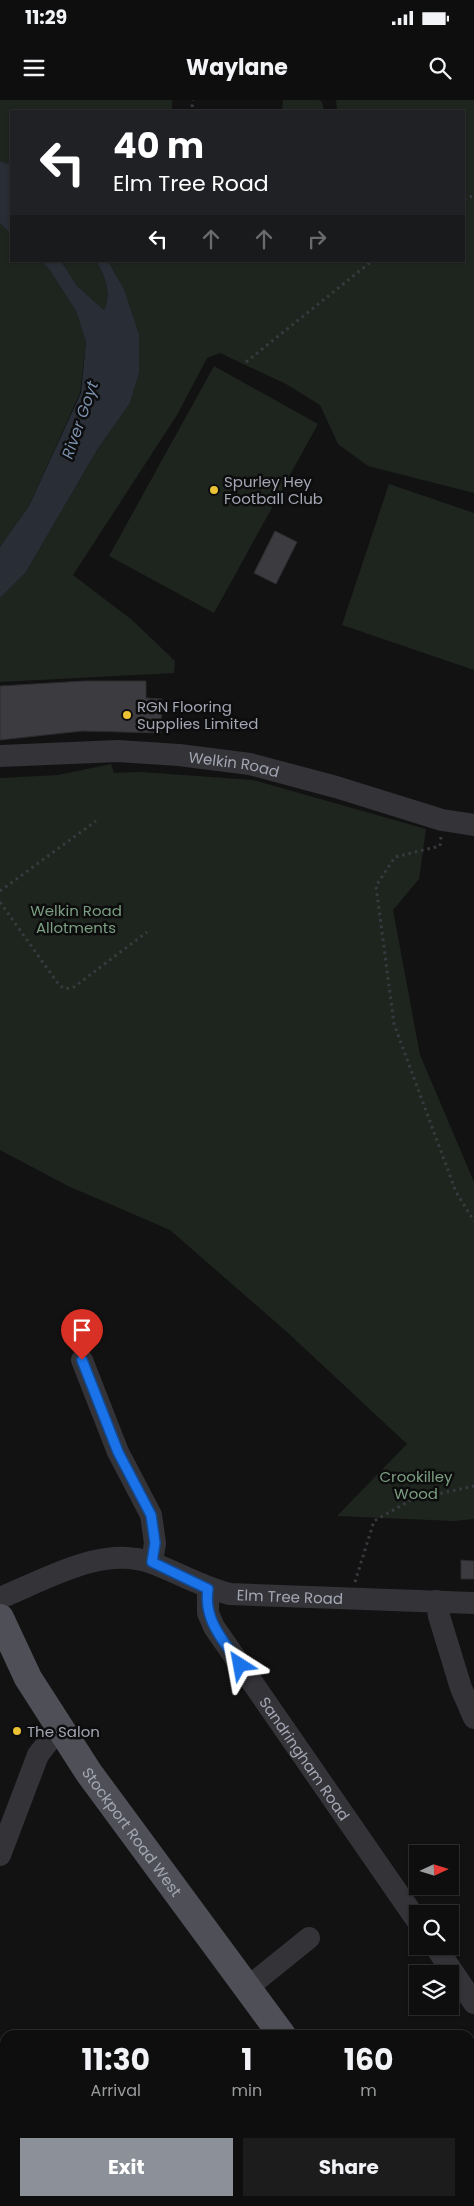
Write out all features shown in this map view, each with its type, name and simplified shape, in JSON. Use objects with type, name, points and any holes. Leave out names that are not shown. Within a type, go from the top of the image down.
[{"type":"main road","name":"Stockport Road West","points":[[0,1618],[28,1678],[89,1773],[278,2030]]},
{"type":"street","name":"Welkin Road","points":[[0,756],[118,750],[250,764],[336,787],[462,825]]},
{"type":"street","points":[[82,1360],[118,1452],[151,1515],[155,1543],[152,1562]]},
{"type":"street","name":"Elm Tree Road","points":[[0,1598],[90,1561],[128,1557],[152,1562],[208,1589],[251,1597],[474,1603]]},
{"type":"street","name":"Sandringham Road","points":[[208,1589],[208,1613],[214,1627],[409,1909]]},
{"type":"street","points":[[437,1601],[438,1616],[461,1688],[474,1718]]},
{"type":"street","points":[[0,1855],[38,1755],[59,1728]]},
{"type":"street","points":[[247,1988],[309,1938]]},
{"type":"street","points":[[440,1955],[474,2003]]},
{"type":"path","points":[[192,107],[193,100]]},
{"type":"path","points":[[246,362],[371,262]]},
{"type":"path","points":[[0,891],[96,821]]},
{"type":"path","points":[[462,825],[440,846],[395,858],[376,886],[394,1024],[456,1192],[474,1221]]},
{"type":"path","points":[[0,902],[65,989],[74,986],[147,932]]},
{"type":"path","points":[[350,1599],[374,1521],[410,1500],[474,1486]]},
{"type":"green space","points":[[0,100],[172,100],[172,110],[10,110],[10,165],[0,161]]},
{"type":"green space","points":[[283,100],[319,100],[322,102],[324,110],[282,110]]},
{"type":"green space","points":[[336,100],[474,100],[474,493],[368,466],[338,444],[320,405],[286,384],[220,353],[207,358],[177,415],[73,575],[132,620],[175,661],[174,673],[0,682],[0,598],[26,572],[97,450],[130,403],[139,373],[139,334],[124,289],[109,262],[465,262],[465,110],[330,110],[337,109]]},
{"type":"green space","points":[[0,223],[10,233],[10,262],[42,262],[49,269],[76,311],[86,342],[80,393],[29,506],[0,547]]},
{"type":"green space","points":[[62,262],[97,262],[102,272],[107,291],[104,310],[77,286]]},
{"type":"green space","name":"Spurley Hey Football Club","points":[[214,366],[318,424],[214,613],[109,556]]},
{"type":"green space","points":[[389,484],[474,513],[474,670],[342,625]]},
{"type":"green space","points":[[111,764],[114,773],[141,772],[253,780],[426,829],[419,879],[393,910],[420,1055],[474,1182],[474,1519],[454,1521],[337,1516],[407,1444],[287,1332],[170,1230],[68,1186],[0,1150],[0,778],[58,775]]},
{"type":"water","points":[[0,161],[10,165],[10,233],[0,223]]},
{"type":"water","name":"River Goyt","points":[[42,262],[62,262],[77,286],[104,310],[107,291],[102,272],[97,262],[109,262],[124,289],[139,334],[139,373],[130,403],[97,450],[26,572],[0,598],[0,547],[29,506],[81,393],[86,342],[76,311],[49,269]]},
{"type":"building","name":"Spurley Hey Football Club","points":[[275,531],[297,542],[276,584],[254,573]]},
{"type":"building","points":[[84,681],[146,681],[146,698],[162,699],[161,733],[82,731],[0,740],[0,686]]},
{"type":"building","points":[[461,1560],[474,1561],[474,1579],[461,1579]]},
{"type":"place","name":"Spurley Hey Football Club","points":[[214,490]]},
{"type":"place","name":"RGN Flooring Supplies Limited","points":[[127,715]]},
{"type":"place","name":"The Salon","points":[[17,1731]]},
{"type":"route","points":[[82,1360],[118,1452],[151,1515],[154,1525],[155,1543],[152,1562],[208,1589],[208,1613],[211,1622],[240,1665]]},
{"type":"park label","name":"Welkin Road Allotments","points":[[76,918]]},
{"type":"park label","name":"Crookilley Wood","points":[[416,1484]]}]
